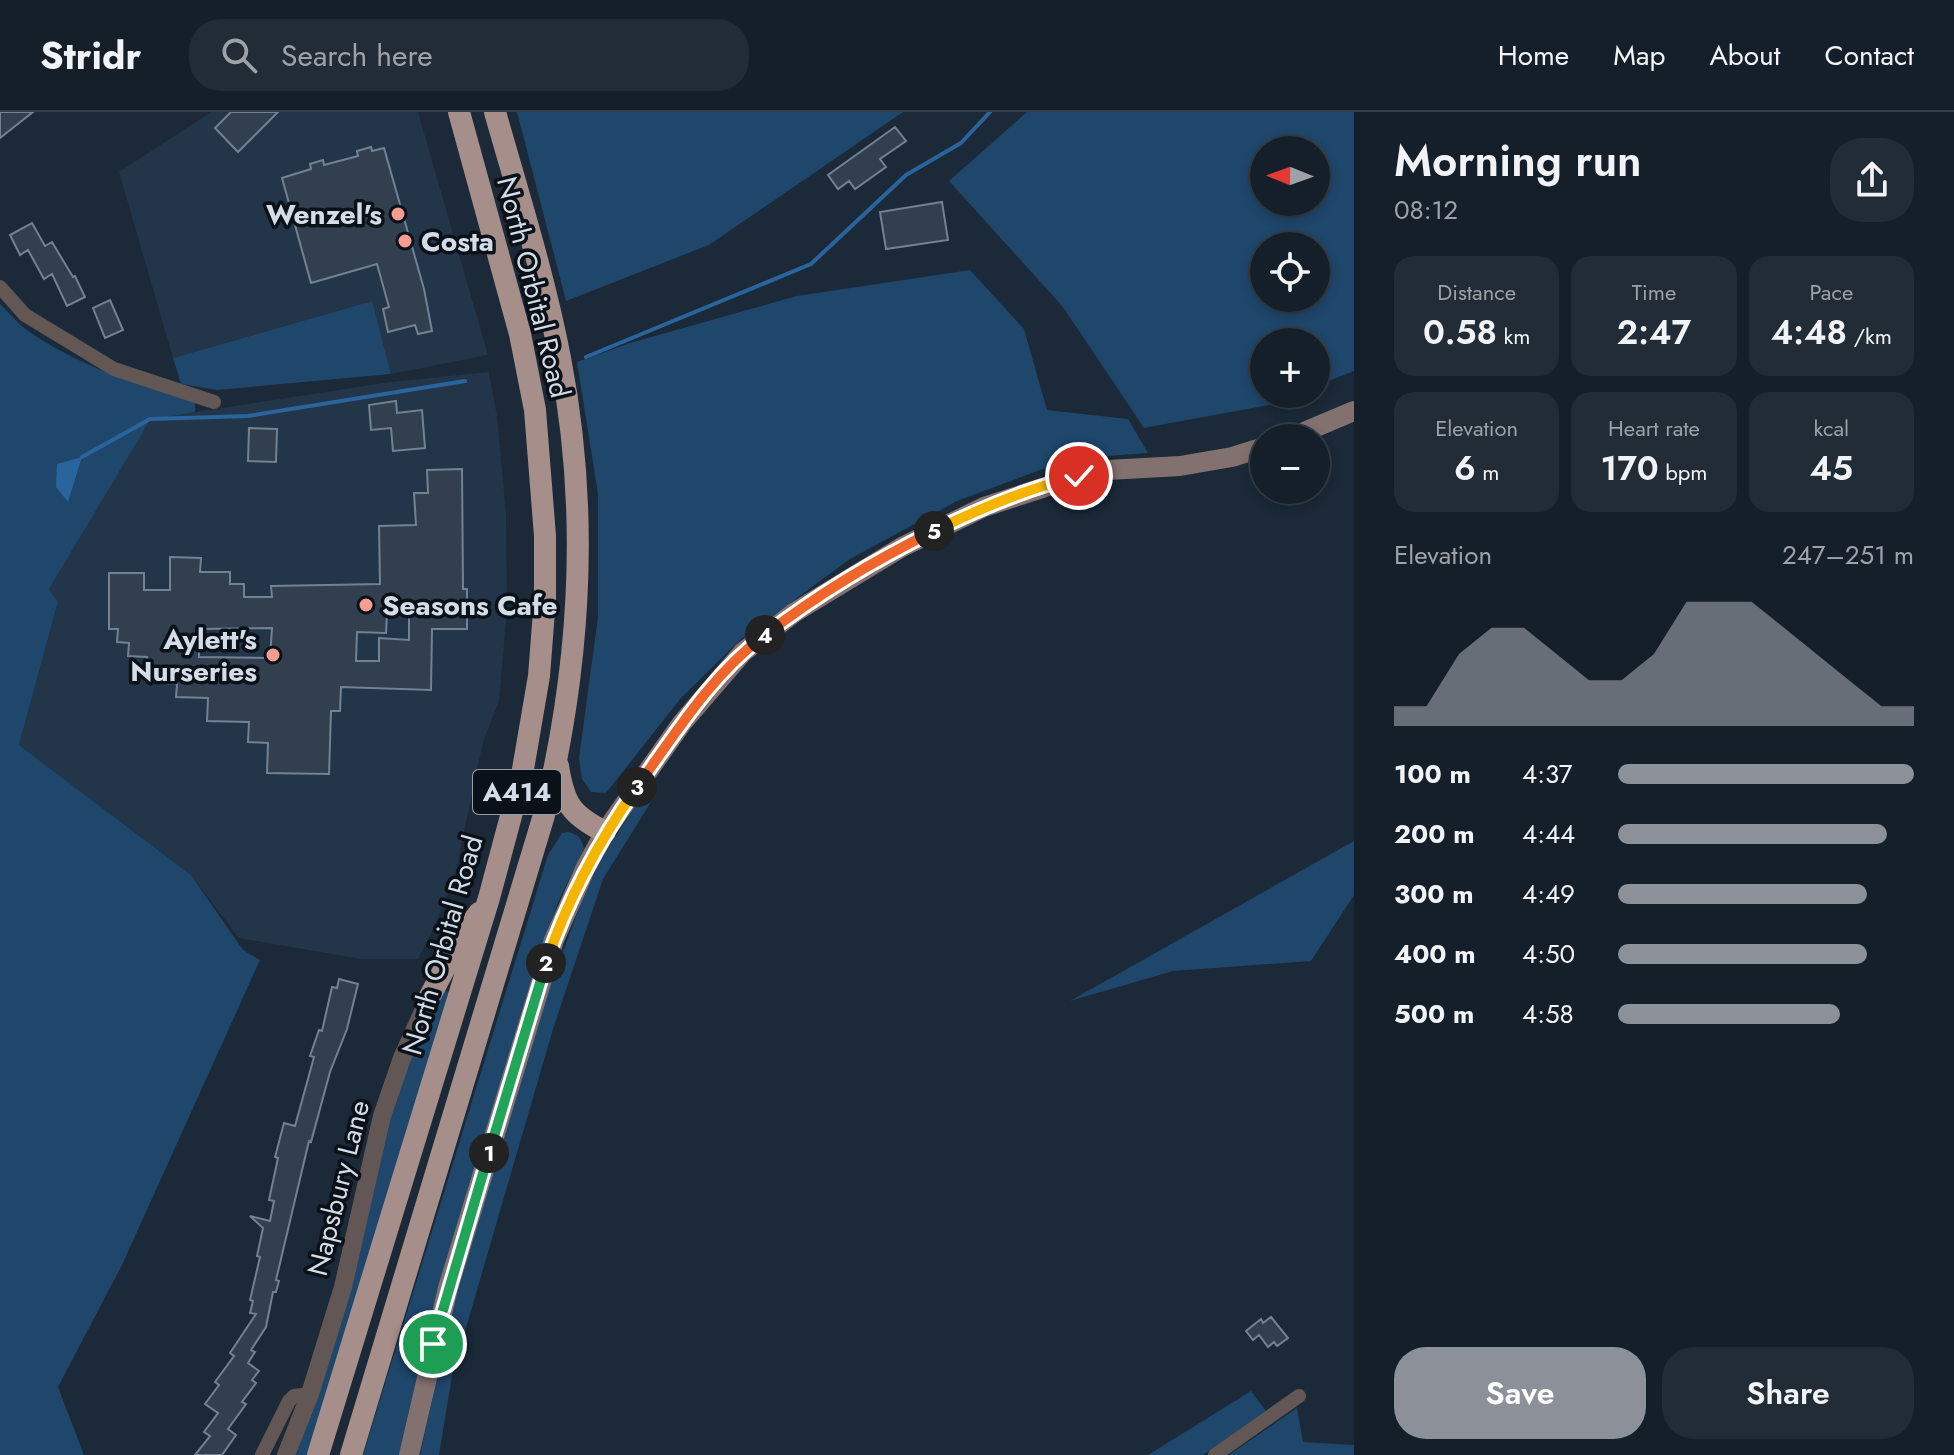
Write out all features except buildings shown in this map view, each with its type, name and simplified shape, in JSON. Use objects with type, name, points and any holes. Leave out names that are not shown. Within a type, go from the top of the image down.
[{"type":"highway","name":"North Orbital Road","points":[[318,1455],[489,898],[522,775],[539,676],[545,598],[545,536],[536,424],[525,356],[459,112]]},
{"type":"highway","name":"North Orbital Road","points":[[351,1455],[531,864],[557,761],[577,618],[579,559],[576,475],[567,398],[538,265],[495,112]]},
{"type":"highway","points":[[557,761],[562,792],[582,821],[605,832]]},
{"type":"highway","points":[[531,864],[557,827],[582,821]]},
{"type":"highway","points":[[429,998],[461,937],[489,898]]},
{"type":"main road","points":[[1323,424],[1354,411]]},
{"type":"main road","points":[[409,1455],[448,1288],[536,994],[564,914],[605,832],[682,723],[743,652],[795,612],[902,547],[984,507],[1053,482],[1108,470],[1180,466],[1250,451]]},
{"type":"street","points":[[0,287],[25,315],[114,369],[214,402]]},
{"type":"street","name":"Napsbury Lane","points":[[286,1455],[310,1394],[343,1287],[382,1116],[402,1058],[429,998]]},
{"type":"street","points":[[262,1455],[289,1401],[294,1396],[310,1394]]},
{"type":"street","points":[[1215,1455],[1299,1396]]},
{"type":"shaded area","points":[[211,112],[418,112],[488,355],[391,374],[371,301],[173,358],[119,172]]},
{"type":"shaded area","points":[[517,112],[903,112],[709,245],[566,301]]},
{"type":"shaded area","points":[[1027,112],[1354,112],[1354,371],[1330,380],[1330,328],[1250,328],[1250,408],[1253,408],[1144,428],[1063,307],[949,181]]},
{"type":"shaded area","points":[[970,270],[1024,329],[1047,410],[1128,419],[1148,453],[1094,457],[1040,470],[957,501],[850,559],[740,640],[681,698],[606,793],[591,792],[582,779],[579,758],[598,617],[598,494],[577,362],[630,343],[797,296]]},
{"type":"shaded area","points":[[372,301],[391,374],[217,390],[181,384],[173,358]]},
{"type":"shaded area","points":[[0,304],[27,330],[66,354],[130,381],[195,401],[195,412],[150,420],[49,589],[58,602],[19,745],[191,875],[243,950],[260,960],[122,1265],[58,1387],[84,1455],[0,1455]]},
{"type":"shaded area","name":"Aylett's Nurseries","points":[[489,372],[497,416],[506,514],[507,609],[499,701],[483,742],[456,870],[437,921],[418,959],[361,959],[239,938],[191,875],[19,745],[58,603],[49,589],[150,419],[390,382]]},
{"type":"shaded area","points":[[82,457],[68,502],[56,487],[57,464]]},
{"type":"shaded area","points":[[648,788],[656,794],[603,879],[553,1029],[452,1376],[439,1455],[420,1455],[453,1304],[537,1020],[583,898],[603,855]]},
{"type":"shaded area","points":[[569,832],[580,838],[584,849],[546,935],[400,1455],[363,1455],[548,855],[562,833]]},
{"type":"shaded area","points":[[1354,841],[1354,895],[1311,961],[1173,971],[1070,1001]]},
{"type":"shaded area","points":[[440,989],[449,992],[308,1455],[296,1455],[335,1337],[395,1096]]},
{"type":"shaded area","points":[[1251,1391],[1266,1411],[1203,1455],[1148,1455]]},
{"type":"shaded area","points":[[1297,1408],[1303,1442],[1354,1445],[1354,1455],[1229,1455]]},
{"type":"waterway","points":[[586,357],[811,264],[906,175],[961,143],[990,112]]},
{"type":"waterway","points":[[82,457],[150,419],[248,416],[465,381]]},
{"type":"place","name":"Wenzel's","points":[[398,214]]},
{"type":"place","name":"Costa","points":[[405,241]]},
{"type":"place","name":"Seasons Cafe","points":[[366,605]]},
{"type":"place","name":"Aylett's Nurseries","points":[[273,655]]},
{"type":"route","points":[[433,1344],[532,1007],[564,914],[605,832],[682,723],[743,652],[795,612],[902,547],[984,507],[1079,476]]}]
